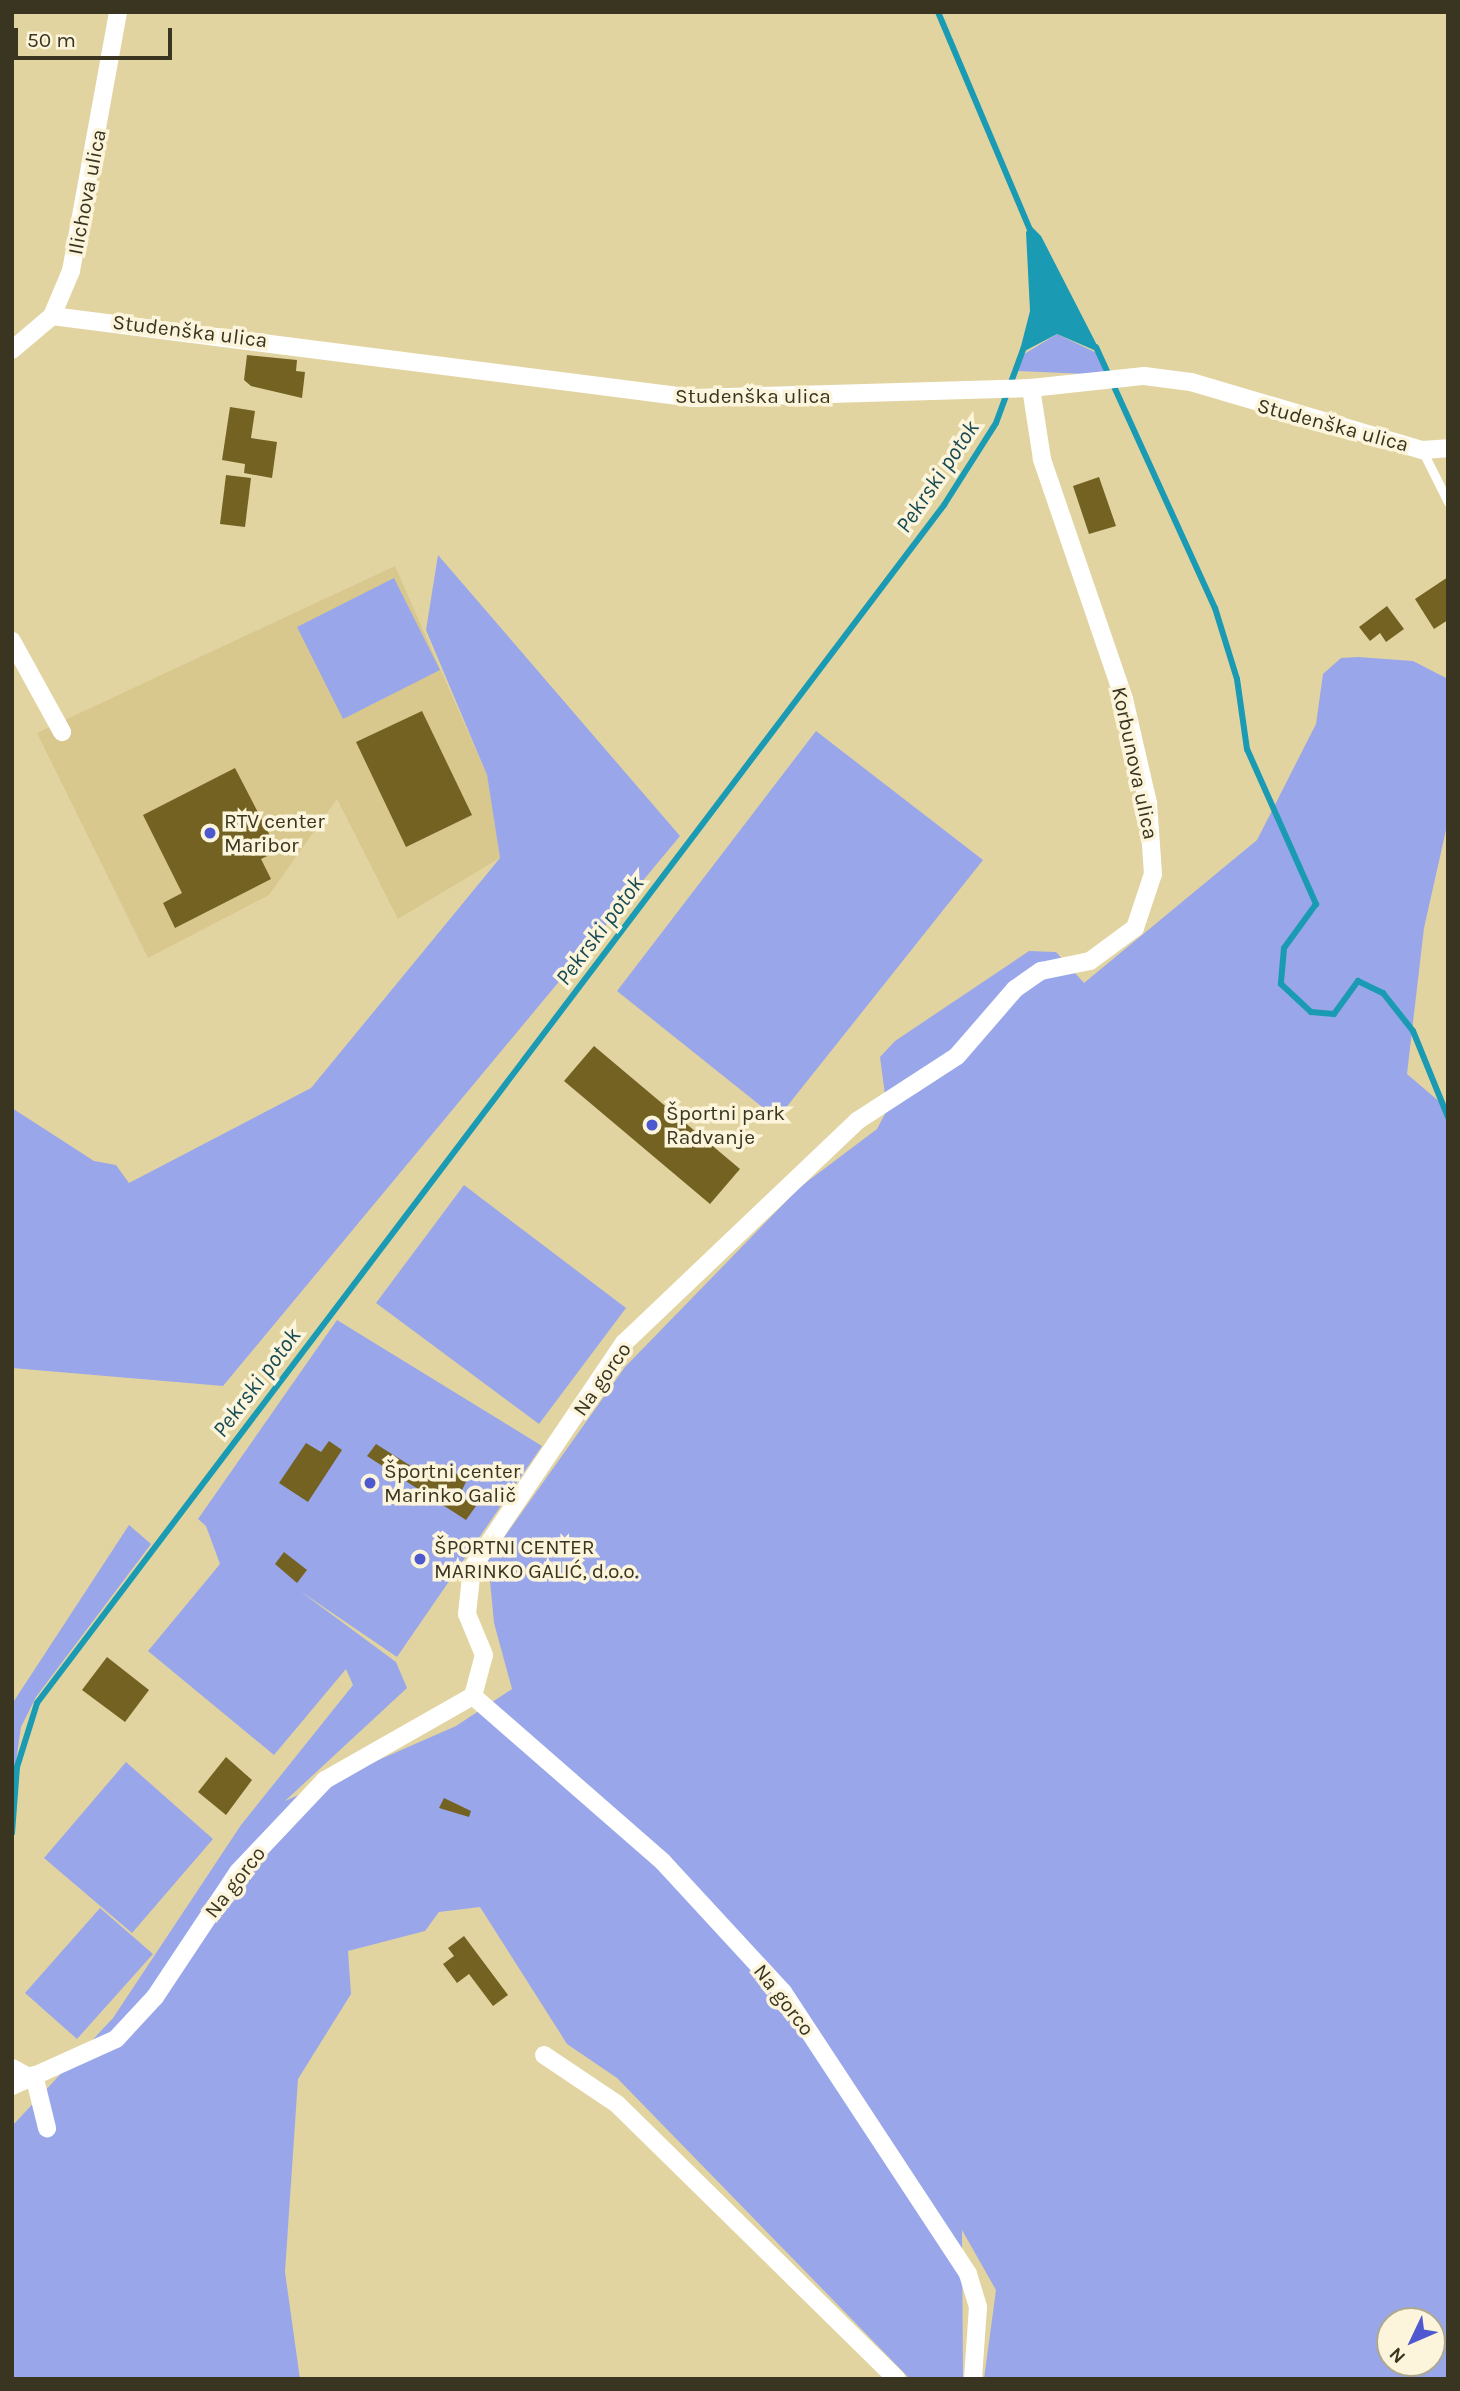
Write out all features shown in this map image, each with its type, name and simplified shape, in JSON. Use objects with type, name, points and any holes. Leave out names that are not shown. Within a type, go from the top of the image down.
[{"type":"street","name":"Ilichova ulica","points":[[52,316],[80,242],[118,12]]},
{"type":"street","points":[[16,338],[52,316]]},
{"type":"street","name":"Studenška ulica","points":[[52,316],[365,352],[639,394],[800,398],[1026,388],[1128,377],[1191,383],[1422,450],[1448,448]]},
{"type":"street","name":"Korbunova ulica","points":[[858,1121],[957,1056],[1014,989],[1041,971],[1090,961],[1118,944],[1135,929],[1150,894],[1154,838],[1124,699],[1042,458],[1026,388]]},
{"type":"street","points":[[12,641],[62,732]]},
{"type":"street","name":"Na gorco","points":[[20,2076],[116,2039],[155,1997],[238,1872],[325,1780],[473,1696],[484,1655],[467,1614],[468,1590],[472,1568],[503,1514],[624,1343],[858,1121]]},
{"type":"street","name":"Na gorco","points":[[473,1696],[663,1862],[783,1992],[968,2274],[978,2306],[973,2379]]},
{"type":"street","points":[[544,2055],[617,2104],[897,2379]]},
{"type":"street","points":[[20,2076],[47,2128]]},
{"type":"lane","points":[[1422,450],[1448,502]]},
{"type":"shaded area","points":[[1031,226],[1041,236],[1101,353],[1057,334],[1019,354],[1030,311],[1026,232]]},
{"type":"shaded area","points":[[1057,334],[1099,354],[1109,375],[1018,371],[1021,356]]},
{"type":"shaded area","points":[[438,555],[680,836],[223,1386],[12,1368],[12,1108],[94,1161],[116,1165],[129,1183],[311,1088],[500,858],[487,775],[426,630]]},
{"type":"shaded area","points":[[395,566],[487,775],[500,858],[398,919],[337,799],[269,895],[148,958],[37,733]]},
{"type":"shaded area","points":[[394,578],[440,670],[343,719],[297,627]]},
{"type":"shaded area","points":[[1358,657],[1413,661],[1448,679],[1448,821],[1424,928],[1407,1074],[1448,1109],[1448,2379],[984,2379],[996,2290],[962,2230],[963,2379],[910,2379],[617,2078],[567,2044],[480,1907],[439,1912],[425,1931],[348,1951],[351,1994],[298,2079],[285,2272],[300,2379],[12,2379],[12,2126],[113,2018],[241,1825],[353,1685],[346,1669],[274,1755],[148,1651],[220,1564],[206,1526],[198,1519],[337,1320],[542,1446],[397,1657],[300,1591],[396,1662],[407,1688],[285,1801],[456,1726],[512,1689],[494,1623],[488,1560],[625,1367],[800,1187],[877,1129],[887,1110],[880,1057],[895,1041],[1029,951],[1056,952],[1084,983],[1257,840],[1316,724],[1323,674],[1341,658]]},
{"type":"shaded area","points":[[816,731],[983,860],[777,1119],[617,991]]},
{"type":"shaded area","points":[[464,1185],[626,1308],[539,1424],[376,1303]]},
{"type":"shaded area","points":[[129,1525],[151,1544],[36,1697],[21,1727],[12,1790],[12,1704]]},
{"type":"shaded area","points":[[126,1762],[213,1839],[132,1933],[44,1858]]},
{"type":"shaded area","points":[[100,1908],[153,1954],[77,2039],[25,1993]]},
{"type":"building","points":[[247,355],[297,360],[296,371],[305,372],[302,398],[251,386],[244,380]]},
{"type":"building","points":[[230,407],[255,411],[251,438],[277,442],[272,478],[244,473],[245,464],[222,460]]},
{"type":"building","points":[[226,475],[251,478],[245,527],[220,524]]},
{"type":"building","points":[[1099,477],[1116,526],[1089,534],[1073,486]]},
{"type":"building","points":[[1448,577],[1448,620],[1434,629],[1415,599]]},
{"type":"building","points":[[1387,606],[1404,629],[1386,642],[1380,633],[1370,641],[1359,627]]},
{"type":"building","points":[[422,711],[472,815],[406,847],[356,742]]},
{"type":"building","name":"RTV center Maribor","points":[[235,768],[278,851],[261,859],[271,879],[175,928],[163,903],[182,893],[143,815]]},
{"type":"building","name":"Športni park Radvanje","points":[[594,1046],[740,1169],[710,1204],[564,1081]]},
{"type":"building","points":[[329,1441],[342,1450],[308,1502],[279,1483],[306,1443],[321,1452]]},
{"type":"building","points":[[376,1444],[430,1478],[440,1464],[467,1480],[459,1496],[476,1506],[466,1520],[367,1456]]},
{"type":"building","points":[[284,1552],[307,1570],[297,1583],[275,1564]]},
{"type":"building","points":[[107,1657],[149,1690],[125,1722],[82,1690]]},
{"type":"building","points":[[226,1757],[252,1780],[226,1815],[198,1792]]},
{"type":"building","points":[[444,1798],[471,1811],[469,1817],[439,1808]]},
{"type":"building","points":[[464,1936],[508,1995],[493,2006],[469,1974],[457,1983],[443,1964],[454,1956],[448,1948]]},
{"type":"waterway","name":"Pekrski potok","points":[[938,12],[1032,234]]},
{"type":"waterway","name":"Pekrski potok","points":[[12,1833],[17,1767],[37,1703],[944,505],[996,423],[1024,347]]},
{"type":"waterway","points":[[1096,347],[1215,608],[1237,679],[1247,749],[1316,904],[1284,948],[1281,984],[1311,1012],[1334,1014],[1358,981],[1383,993],[1413,1031],[1448,1117]]},
{"type":"place","name":"RTV center Maribor","points":[[210,833]]},
{"type":"place","name":"Športni park Radvanje","points":[[652,1125]]},
{"type":"place","name":"Športni center Marinko Galič","points":[[370,1483]]},
{"type":"place","name":"ŠPORTNI CENTER MARINKO GALIĆ, d.o.o.","points":[[420,1559]]}]
